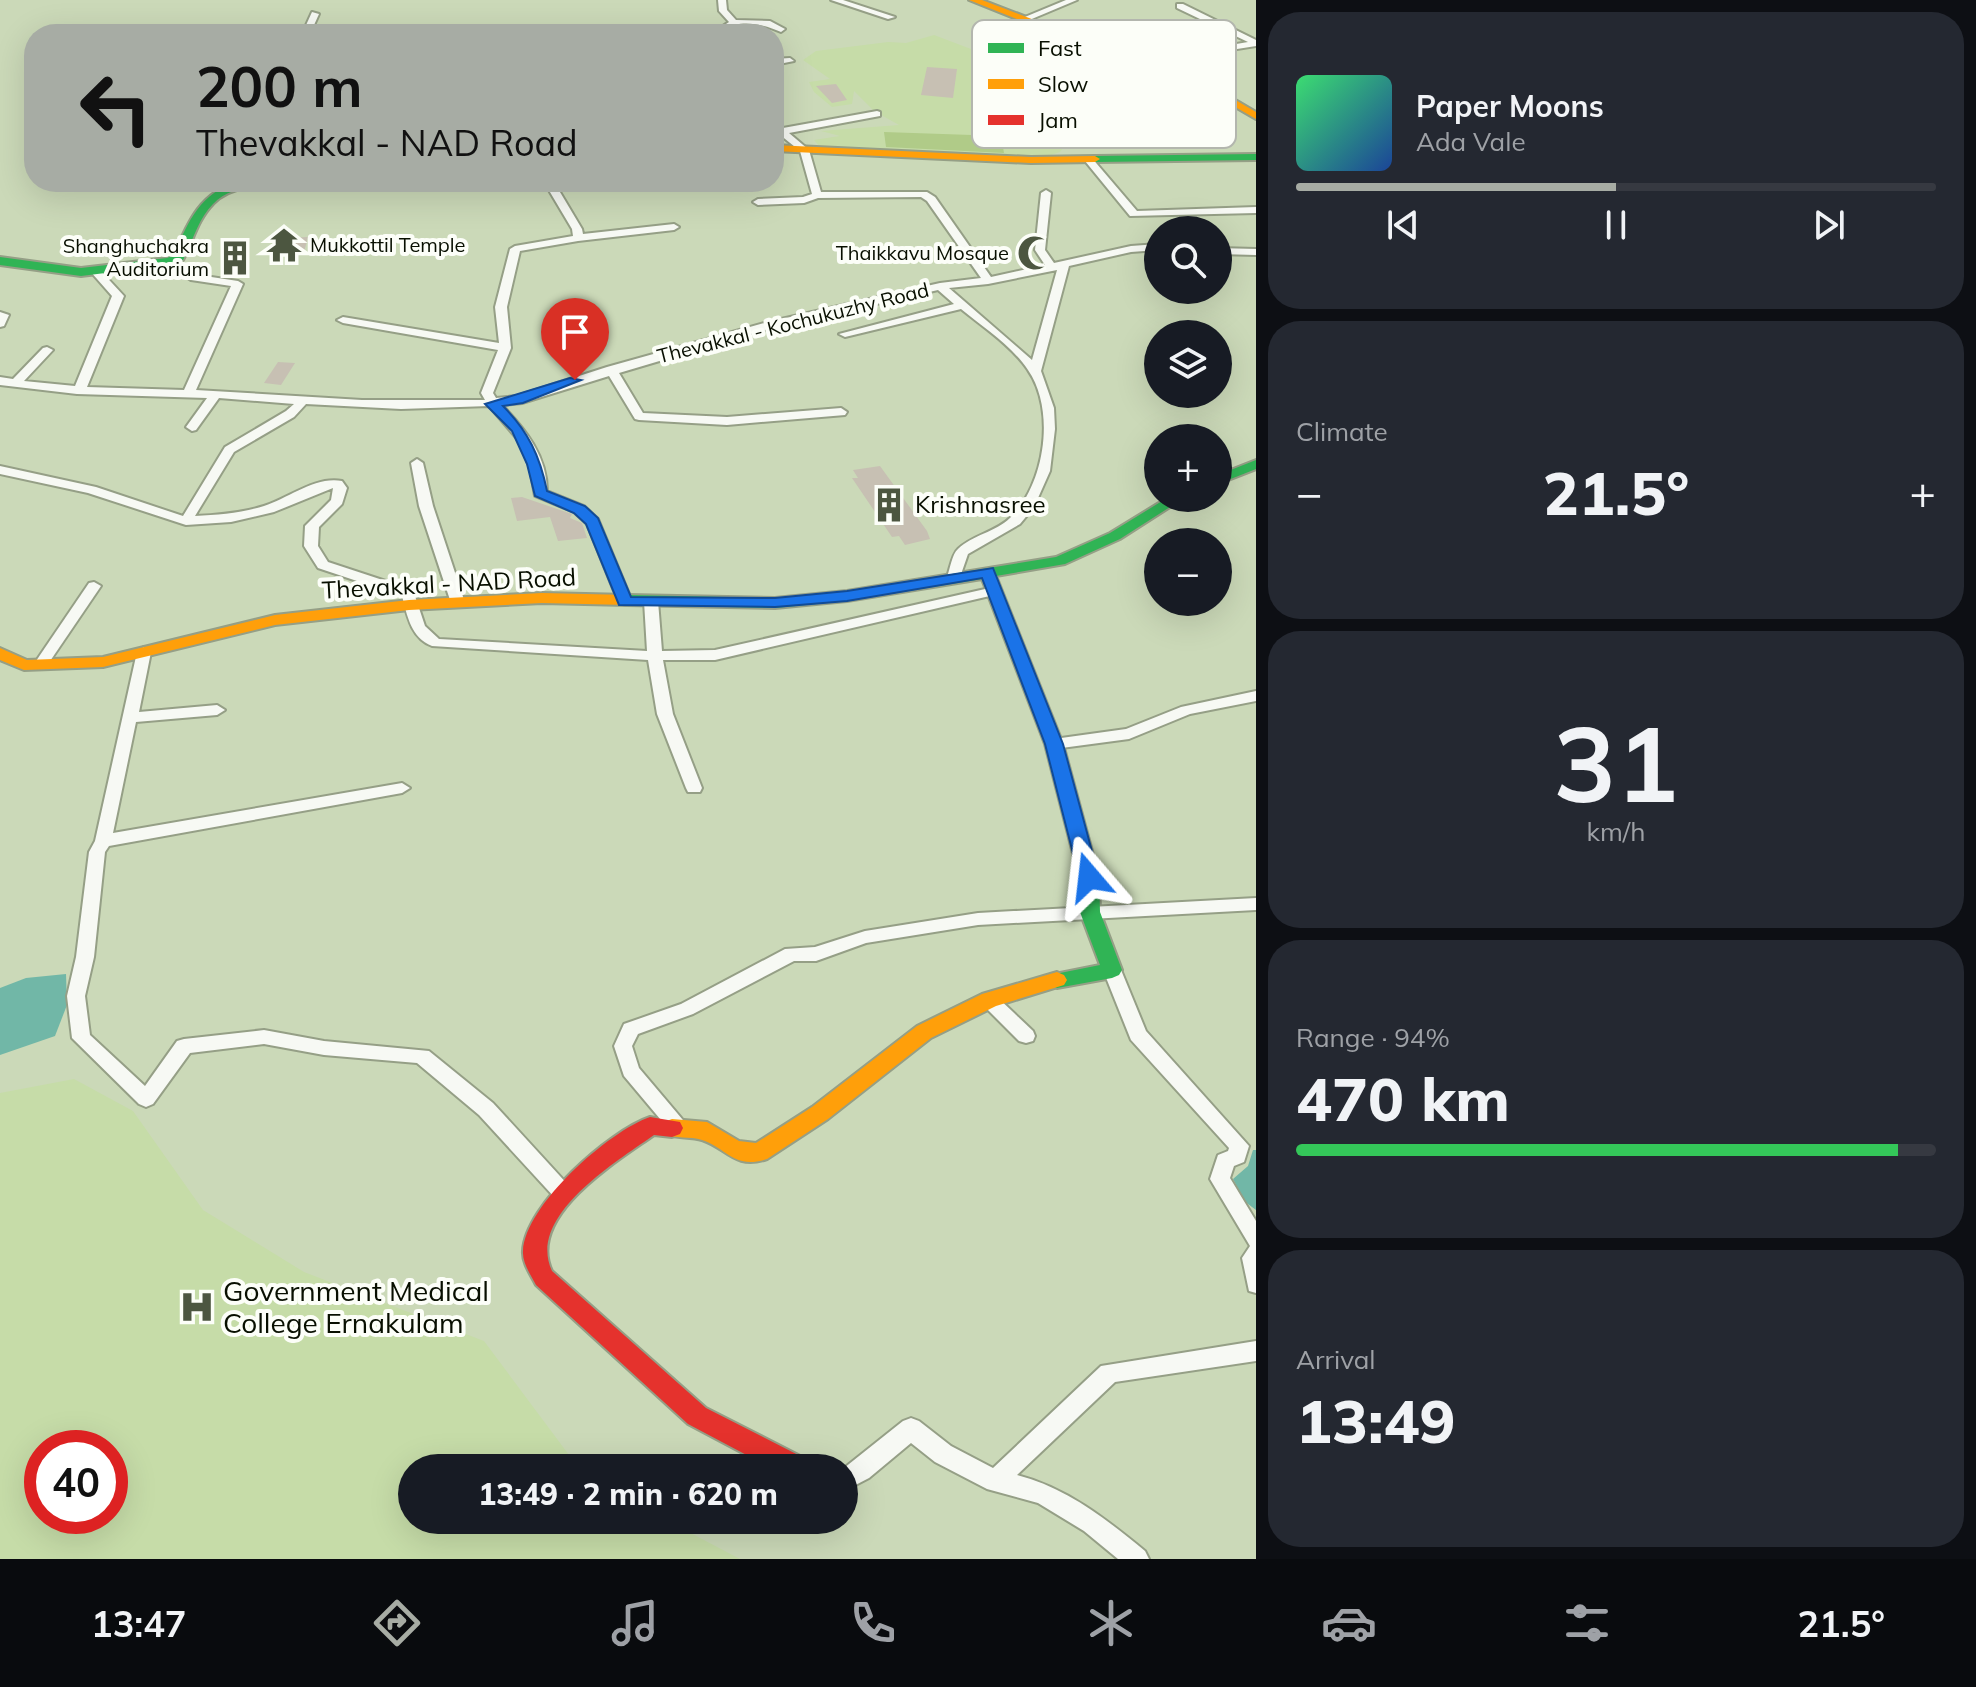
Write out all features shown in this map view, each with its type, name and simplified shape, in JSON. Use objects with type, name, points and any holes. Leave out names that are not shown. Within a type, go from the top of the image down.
[{"type":"street","points":[[722,0],[723,11],[734,22]]},
{"type":"street","points":[[835,0],[891,17]]},
{"type":"street","points":[[974,0],[1027,20]]},
{"type":"street","points":[[1024,19],[1073,0]]},
{"type":"street","points":[[1180,6],[1209,20]]},
{"type":"street","points":[[310,24],[315,14]]},
{"type":"street","points":[[731,24],[772,24]]},
{"type":"street","points":[[1236,33],[1256,43]]},
{"type":"street","points":[[1236,46],[1256,43]]},
{"type":"street","points":[[784,61],[790,61]]},
{"type":"street","points":[[1236,104],[1256,116]]},
{"type":"street","points":[[784,134],[877,114]]},
{"type":"street","points":[[784,139],[804,150],[916,152],[1031,160],[1256,157]]},
{"type":"street","points":[[804,150],[817,195]]},
{"type":"street","points":[[1088,159],[1134,214],[1256,210]]},
{"type":"street","points":[[0,261],[95,271],[170,261],[179,257],[196,215],[217,192]]},
{"type":"street","points":[[555,192],[577,229],[578,238]]},
{"type":"street","points":[[954,577],[962,552],[1014,522],[1040,483],[1051,437],[1049,417],[1035,372],[1058,267],[1040,250],[1046,193]]},
{"type":"street","points":[[758,202],[804,200],[817,195],[923,194],[931,199],[988,281]]},
{"type":"street","points":[[625,601],[593,522],[579,509],[540,493],[535,464],[518,429],[492,404],[487,387],[505,348],[501,307],[515,249],[674,227]]},
{"type":"street","name":"Thevakkal - Kochukuzhy Road","points":[[0,381],[80,389],[392,408],[492,404],[518,400],[768,325],[940,286],[988,281],[1144,248]]},
{"type":"street","points":[[1232,251],[1256,252]]},
{"type":"street","points":[[170,261],[195,278],[238,284],[188,394]]},
{"type":"street","points":[[80,389],[118,296],[95,271]]},
{"type":"street","points":[[940,286],[1035,372]]},
{"type":"street","points":[[845,334],[962,305]]},
{"type":"street","points":[[343,320],[505,348]]},
{"type":"street","points":[[15,384],[47,350]]},
{"type":"street","points":[[611,370],[639,416],[727,421],[841,412]]},
{"type":"street","points":[[192,427],[215,395]]},
{"type":"street","points":[[186,521],[229,450],[290,414],[301,403]]},
{"type":"street","points":[[417,463],[426,506],[458,603]]},
{"type":"street","points":[[1232,474],[1256,464]]},
{"type":"street","points":[[0,470],[91,490],[186,521],[231,518],[269,509],[327,484],[337,484],[340,488],[337,501],[312,526],[311,546],[317,556],[323,565],[408,593],[409,605],[418,627],[429,640],[437,643],[655,656],[715,655],[994,591]]},
{"type":"street","name":"Thevakkal - NAD Road","points":[[0,653],[24,665],[103,662],[275,620],[409,605],[542,598],[775,603],[847,596],[1060,561],[1115,536],[1154,512]]},
{"type":"street","points":[[987,572],[1054,744],[1089,877],[1090,912],[1138,1035],[1239,1146],[1237,1156],[1225,1161],[1220,1179],[1256,1239]]},
{"type":"street","points":[[41,664],[94,586]]},
{"type":"street","points":[[651,601],[655,656],[665,714],[694,788]]},
{"type":"street","points":[[144,652],[103,841],[97,852],[85,957],[76,996],[81,1038],[146,1099],[184,1046],[264,1037],[324,1048],[422,1056],[486,1109],[563,1193]]},
{"type":"street","points":[[1054,744],[1129,734],[1186,710],[1256,696]]},
{"type":"street","points":[[129,718],[217,710]]},
{"type":"street","points":[[103,841],[402,788]]},
{"type":"street","points":[[678,1126],[631,1071],[623,1046],[631,1029],[687,1009],[791,954],[816,954],[865,937],[978,919],[1256,904]]},
{"type":"street","points":[[770,1454],[697,1416],[544,1278],[534,1254],[540,1231],[563,1193],[589,1169],[650,1126],[678,1126],[707,1131],[735,1150],[759,1152],[820,1113],[924,1032],[989,1000],[1055,979],[1112,970]]},
{"type":"street","points":[[989,1000],[1026,1036]]},
{"type":"street","points":[[1256,1253],[1252,1258],[1256,1284]]},
{"type":"street","points":[[995,1481],[1109,1373],[1256,1351]]},
{"type":"street","points":[[858,1474],[877,1454],[911,1429],[943,1454],[995,1481],[1043,1493],[1092,1523],[1137,1559]]},
{"type":"shaded area","points":[[934,35],[972,49],[972,148],[1063,148],[1048,156],[1002,158],[821,148],[814,140],[840,136],[821,131],[899,125],[874,111],[854,91],[852,104],[832,107],[814,92],[809,82],[830,79],[803,60],[816,51],[888,42],[906,43]]},
{"type":"shaded area","points":[[884,132],[972,135],[972,148],[1003,148],[1004,153],[886,147]]},
{"type":"shaded area","name":"Government Medical College Ernakulam","points":[[74,1079],[133,1111],[203,1210],[304,1272],[484,1341],[568,1454],[398,1454],[398,1534],[693,1534],[740,1559],[0,1559],[0,1093]]},
{"type":"water","points":[[66,974],[67,1005],[55,1036],[0,1055],[0,988],[26,978]]},
{"type":"water","points":[[1253,1150],[1256,1150],[1256,1210],[1244,1201],[1233,1179],[1248,1166]]},
{"type":"building","points":[[927,67],[957,69],[953,98],[921,95]]},
{"type":"building","points":[[836,84],[847,100],[832,103],[816,86]]},
{"type":"building","name":"Mukkottil Temple","points":[[308,237],[304,252],[278,252],[282,238]]},
{"type":"building","points":[[278,362],[295,363],[281,385],[264,383]]},
{"type":"building","name":"Krishnasree","points":[[880,466],[930,539],[905,545],[899,536],[892,537],[852,478],[858,478],[853,470]]},
{"type":"building","points":[[522,497],[572,514],[570,518],[582,523],[587,538],[558,541],[550,517],[517,521],[511,498]]},
{"type":"traffic: fast","points":[[1095,159],[1256,157]]},
{"type":"traffic: fast","points":[[0,261],[81,272],[170,261],[179,257],[193,224],[207,203],[221,192]]},
{"type":"traffic: fast","points":[[1232,474],[1256,464]]},
{"type":"traffic: fast","points":[[628,600],[775,603],[847,596],[1060,561],[1115,536],[1154,512]]},
{"type":"traffic: fast","points":[[987,572],[1054,744],[1089,877],[1090,912],[1112,970],[1057,980]]},
{"type":"traffic: slow","points":[[974,0],[1026,20]]},
{"type":"traffic: slow","points":[[1236,104],[1256,116]]},
{"type":"traffic: slow","points":[[784,148],[1031,160],[1095,159]]},
{"type":"traffic: slow","points":[[0,653],[24,665],[103,662],[275,620],[409,605],[542,598],[628,600]]},
{"type":"traffic: slow","points":[[672,1128],[707,1131],[735,1150],[759,1152],[820,1113],[924,1032],[989,1000],[1057,980]]},
{"type":"traffic: jam","points":[[672,1128],[650,1126],[577,1181],[545,1218],[536,1236],[534,1255],[544,1278],[697,1416],[770,1454]]},
{"type":"place","name":"Mukkottil Temple","points":[[284,245]]},
{"type":"place","name":"Thaikkavu Mosque","points":[[1035,253]]},
{"type":"place","name":"Shanghuchakra Auditorium","points":[[235,258]]},
{"type":"place","name":"Krishnasree","points":[[889,505]]},
{"type":"place","name":"Government Medical College Ernakulam","points":[[197,1307]]},
{"type":"route","points":[[575,380],[518,400],[492,404],[518,429],[535,464],[542,489],[540,493],[579,509],[593,522],[625,601],[775,603],[847,596],[987,572],[1054,744],[1089,877]]}]
